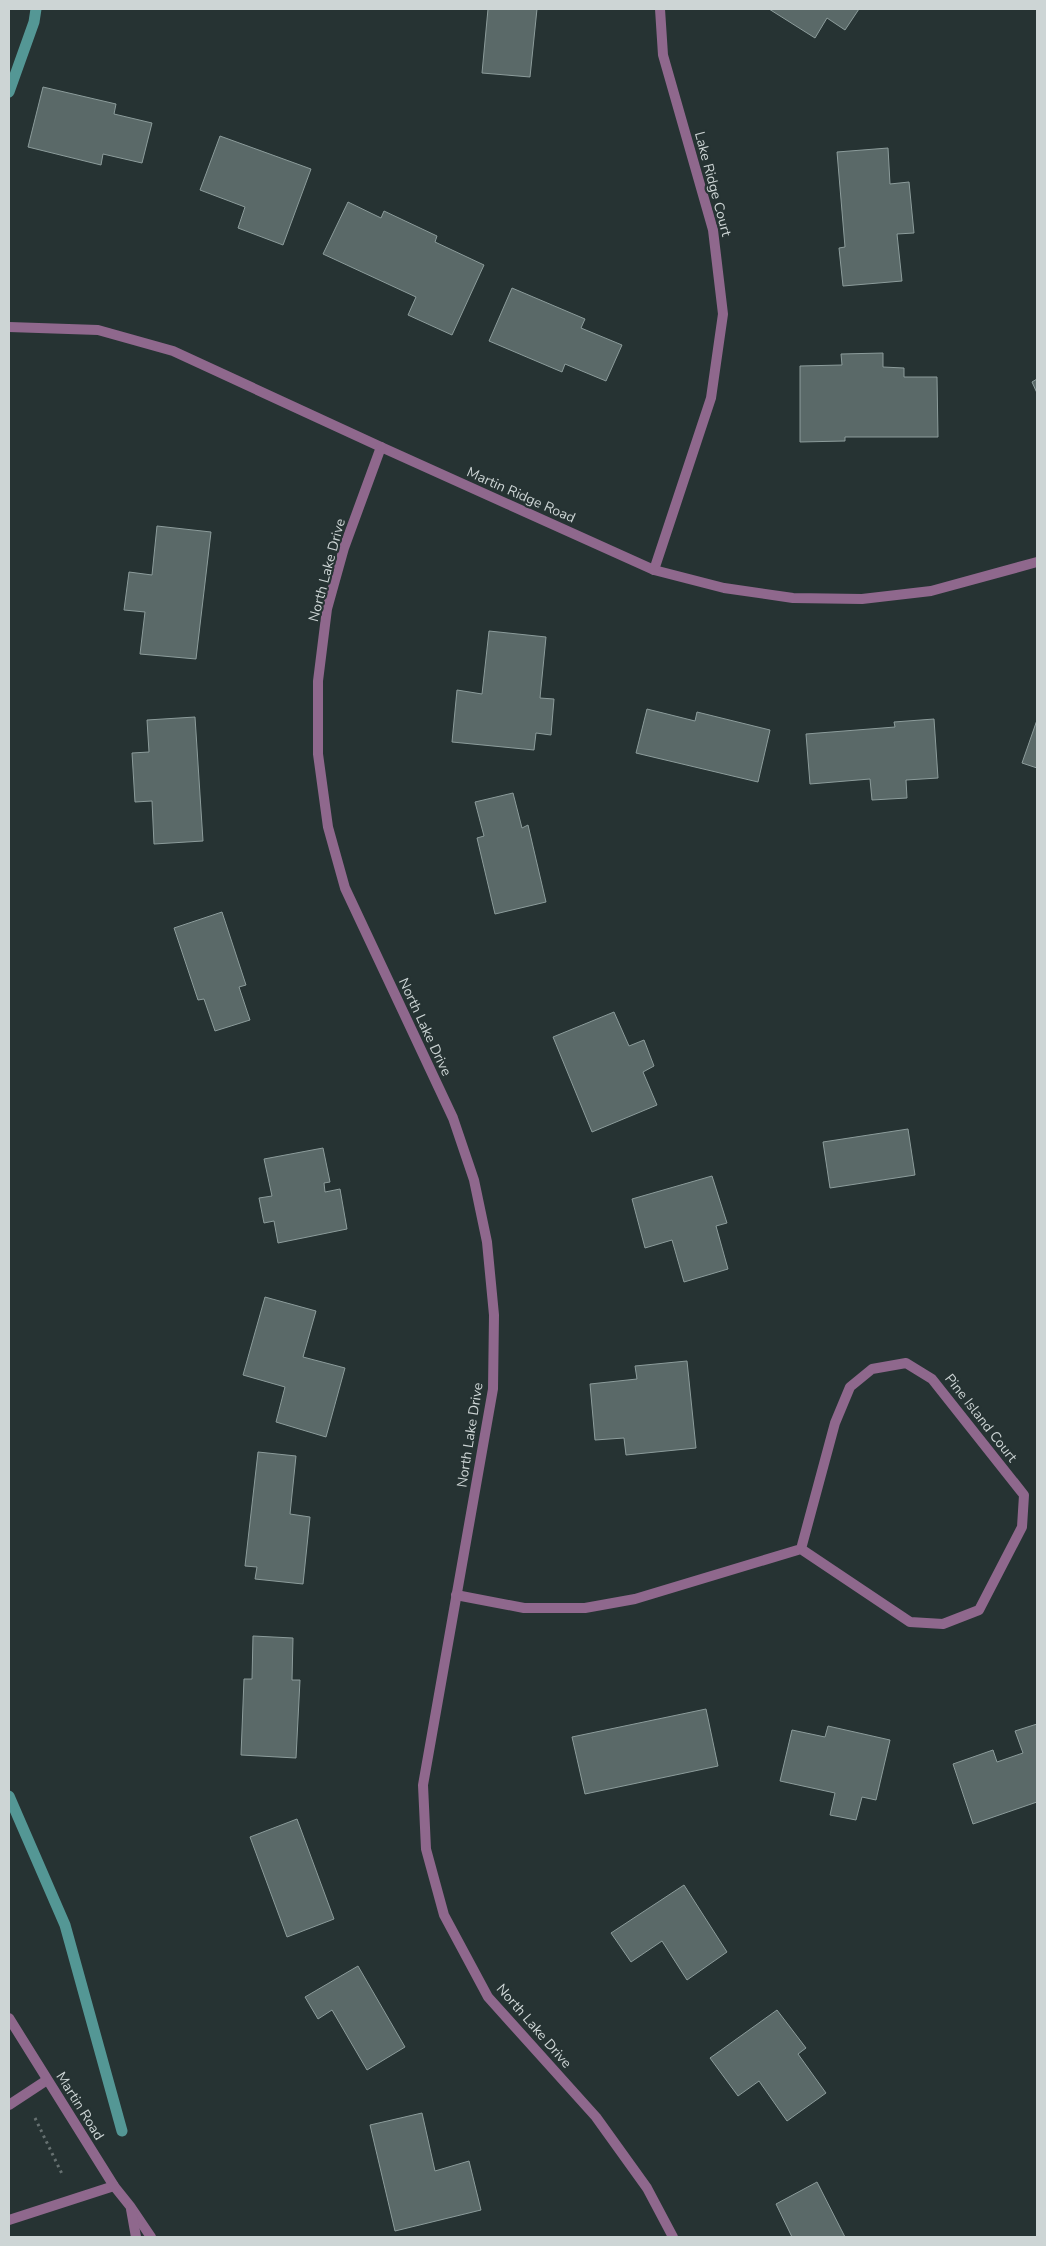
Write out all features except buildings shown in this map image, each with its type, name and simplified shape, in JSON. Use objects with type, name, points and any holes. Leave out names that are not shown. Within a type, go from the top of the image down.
[{"type":"street","name":"Lake Ridge Court","points":[[654,570],[711,398],[723,314],[713,230],[662,56],[660,9]]},
{"type":"street","name":"Martin Ridge Road","points":[[9,327],[98,330],[173,351],[654,570],[724,588],[793,598],[862,599],[931,592],[1037,562]]},
{"type":"street","name":"North Lake Drive","points":[[381,447],[344,548],[327,609],[318,681],[318,754],[328,827],[345,888],[453,1118],[474,1180],[487,1242],[494,1315],[493,1389],[423,1785],[426,1848],[444,1915],[488,1997],[596,2117],[647,2188],[673,2237]]},
{"type":"street","name":"Pine Island Court","points":[[906,1363],[932,1379],[1024,1495],[1022,1527],[979,1610],[943,1624],[910,1622],[801,1549],[835,1423],[850,1387],[872,1369],[906,1363]]},
{"type":"street","points":[[456,1596],[524,1608],[585,1608],[635,1599],[801,1549]]},
{"type":"street","name":"Martin Road","points":[[9,2018],[114,2186],[151,2237]]},
{"type":"street","points":[[9,2105],[47,2080]]},
{"type":"street","points":[[9,2220],[114,2186]]},
{"type":"street","name":"Martin Road","points":[[130,2206],[136,2237]]},
{"type":"path","points":[[35,2117],[63,2176]]},
{"type":"waterway","points":[[9,92],[34,22],[36,9]]},
{"type":"waterway","points":[[9,1796],[65,1925],[122,2131]]}]
